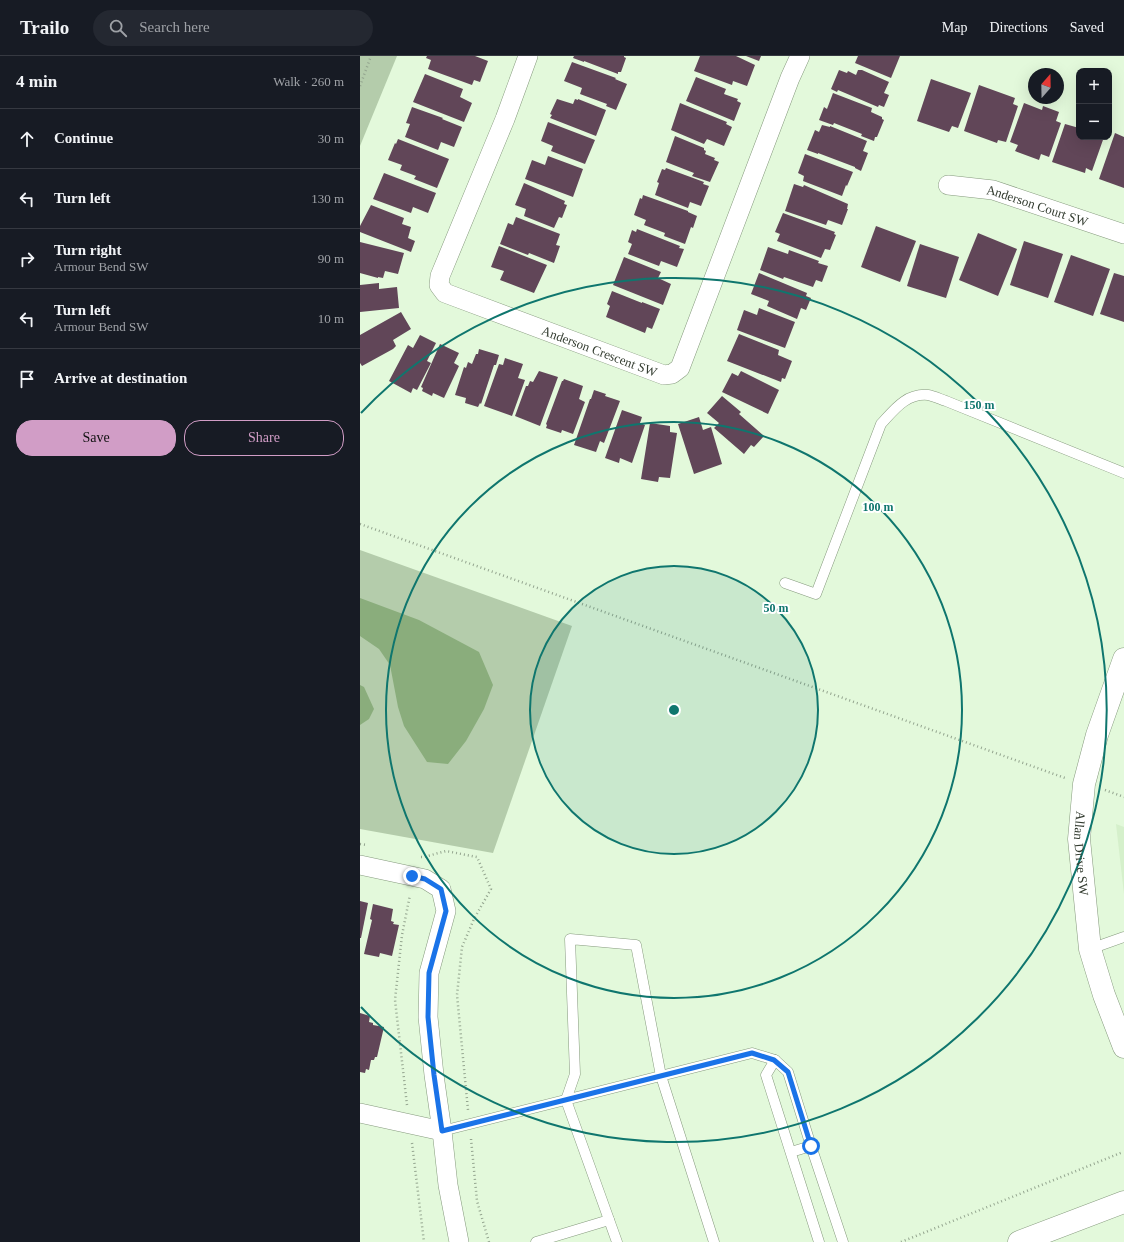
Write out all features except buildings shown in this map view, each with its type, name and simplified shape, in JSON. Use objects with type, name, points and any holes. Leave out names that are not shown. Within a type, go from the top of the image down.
[{"type":"street","name":"Anderson Crescent SW","points":[[528,56],[505,119],[440,276],[439,285],[445,293],[664,375],[672,374],[680,368],[790,78],[800,56]]},
{"type":"street","name":"Anderson Court SW","points":[[948,185],[993,190],[1124,234]]},
{"type":"street","name":"Allan Drive SW","points":[[1124,659],[1097,735],[1084,784],[1079,839],[1090,949],[1104,994],[1124,1048]]},
{"type":"street","points":[[360,865],[425,879],[441,889],[446,911],[429,973],[428,1017],[448,1185],[459,1242]]},
{"type":"street","points":[[360,1113],[442,1131]]},
{"type":"street","points":[[1019,1242],[1124,1202]]},
{"type":"lane","points":[[785,583],[816,594],[881,424],[899,404],[916,396],[929,395],[946,401],[1124,473]]},
{"type":"lane","points":[[1090,949],[1124,937]]},
{"type":"lane","points":[[617,1242],[566,1100],[575,1074],[570,939],[636,945],[661,1076],[714,1242]]},
{"type":"lane","points":[[442,1131],[752,1053],[774,1060],[788,1072],[843,1242]]},
{"type":"lane","points":[[774,1060],[766,1075],[818,1242]]},
{"type":"lane","points":[[791,1152],[811,1146]]},
{"type":"lane","points":[[536,1242],[609,1220]]},
{"type":"path","points":[[360,86],[370,56]]},
{"type":"path","points":[[360,524],[1030,766],[1084,784]]},
{"type":"path","points":[[360,844],[374,847]]},
{"type":"path","points":[[417,856],[424,857],[446,851],[477,857],[491,889],[474,919],[462,947],[457,994],[477,1201],[489,1242]]},
{"type":"path","points":[[411,889],[402,935],[396,1000],[409,1124],[424,1242]]},
{"type":"path","points":[[901,1242],[1123,1152]]},
{"type":"shaded area","points":[[360,56],[397,56],[360,146]]},
{"type":"shaded area","points":[[360,550],[572,626],[493,853],[360,829]]},
{"type":"shaded area","points":[[360,598],[419,620],[479,652],[493,685],[484,709],[466,741],[448,764],[427,762],[404,726],[398,707],[390,665],[379,649],[360,636]]},
{"type":"shaded area","points":[[360,685],[364,687],[374,709],[369,719],[360,725]]},
{"type":"shaded area","points":[[1116,824],[1124,827],[1124,894]]},
{"type":"route","points":[[412,876],[425,879],[441,889],[446,911],[429,973],[428,1017],[442,1131],[752,1053],[774,1060],[788,1072],[811,1146]]}]
